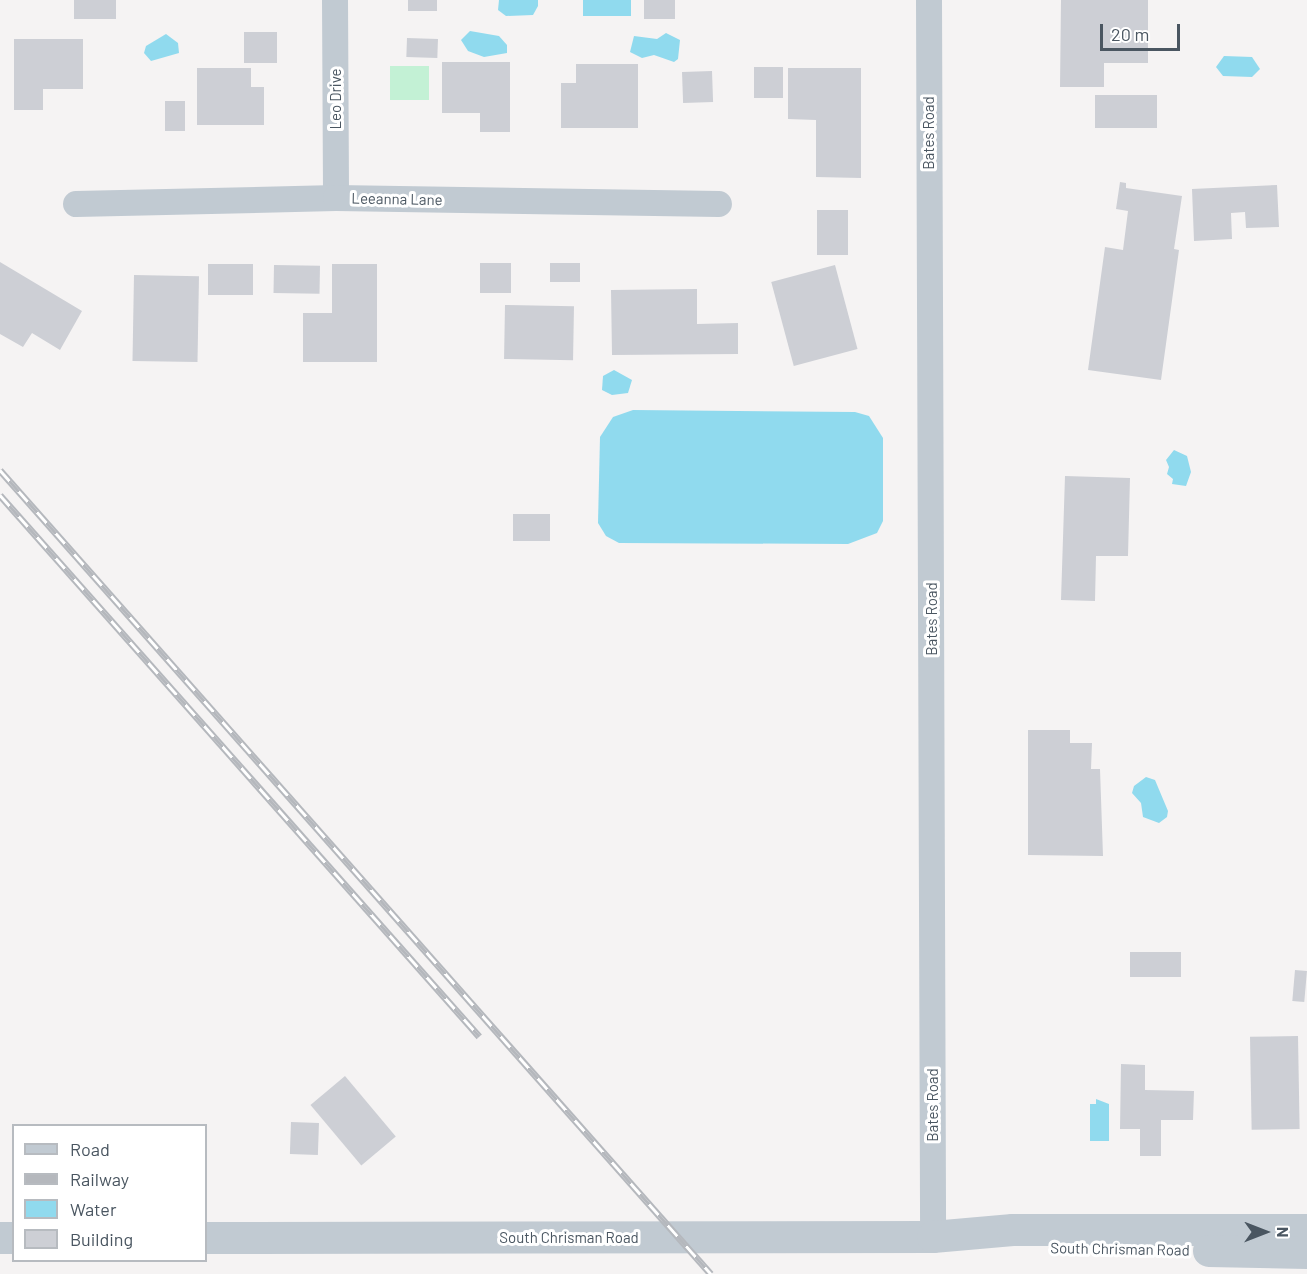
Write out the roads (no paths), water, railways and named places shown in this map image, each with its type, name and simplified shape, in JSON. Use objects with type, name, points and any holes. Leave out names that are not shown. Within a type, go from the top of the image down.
[{"type":"street","name":"Leo Drive","points":[[336,0],[336,198]]},
{"type":"street","name":"Bates Road","points":[[929,0],[933,1237]]},
{"type":"street","name":"Leeanna Lane","points":[[76,204],[336,198],[719,204]]},
{"type":"street","name":"South Chrisman Road","points":[[207,1238],[933,1237],[998,1231],[1307,1230]]},
{"type":"street","name":"South Chrisman Road","points":[[933,1237],[1013,1248],[1307,1253]]},
{"type":"water","points":[[499,0],[538,0],[538,6],[533,15],[506,16],[498,10]]},
{"type":"water","points":[[583,0],[631,0],[631,16],[583,16]]},
{"type":"water","points":[[470,31],[499,36],[507,45],[507,53],[484,57],[468,51],[461,40]]},
{"type":"water","points":[[666,33],[680,40],[678,59],[674,62],[654,55],[642,58],[630,52],[634,36],[657,39]]},
{"type":"water","points":[[166,34],[178,43],[179,53],[151,61],[144,53],[146,46]]},
{"type":"water","points":[[1224,56],[1252,57],[1260,69],[1252,77],[1223,76],[1216,67]]},
{"type":"water","points":[[614,370],[632,380],[628,393],[612,395],[602,390],[603,376]]},
{"type":"water","points":[[633,410],[855,412],[869,416],[883,438],[883,521],[877,533],[848,544],[619,543],[606,536],[598,523],[600,437],[613,417]]},
{"type":"water","points":[[1174,450],[1187,456],[1191,472],[1186,486],[1172,484],[1173,479],[1167,474],[1169,467],[1166,460]]},
{"type":"water","points":[[1146,777],[1155,780],[1168,811],[1167,817],[1159,823],[1143,817],[1141,803],[1132,793],[1134,786]]},
{"type":"water","points":[[1096,1099],[1109,1104],[1109,1141],[1090,1141],[1090,1104],[1096,1104]]},
{"type":"railway","points":[[0,470],[711,1274]]},
{"type":"railway","points":[[0,495],[479,1036]]}]
